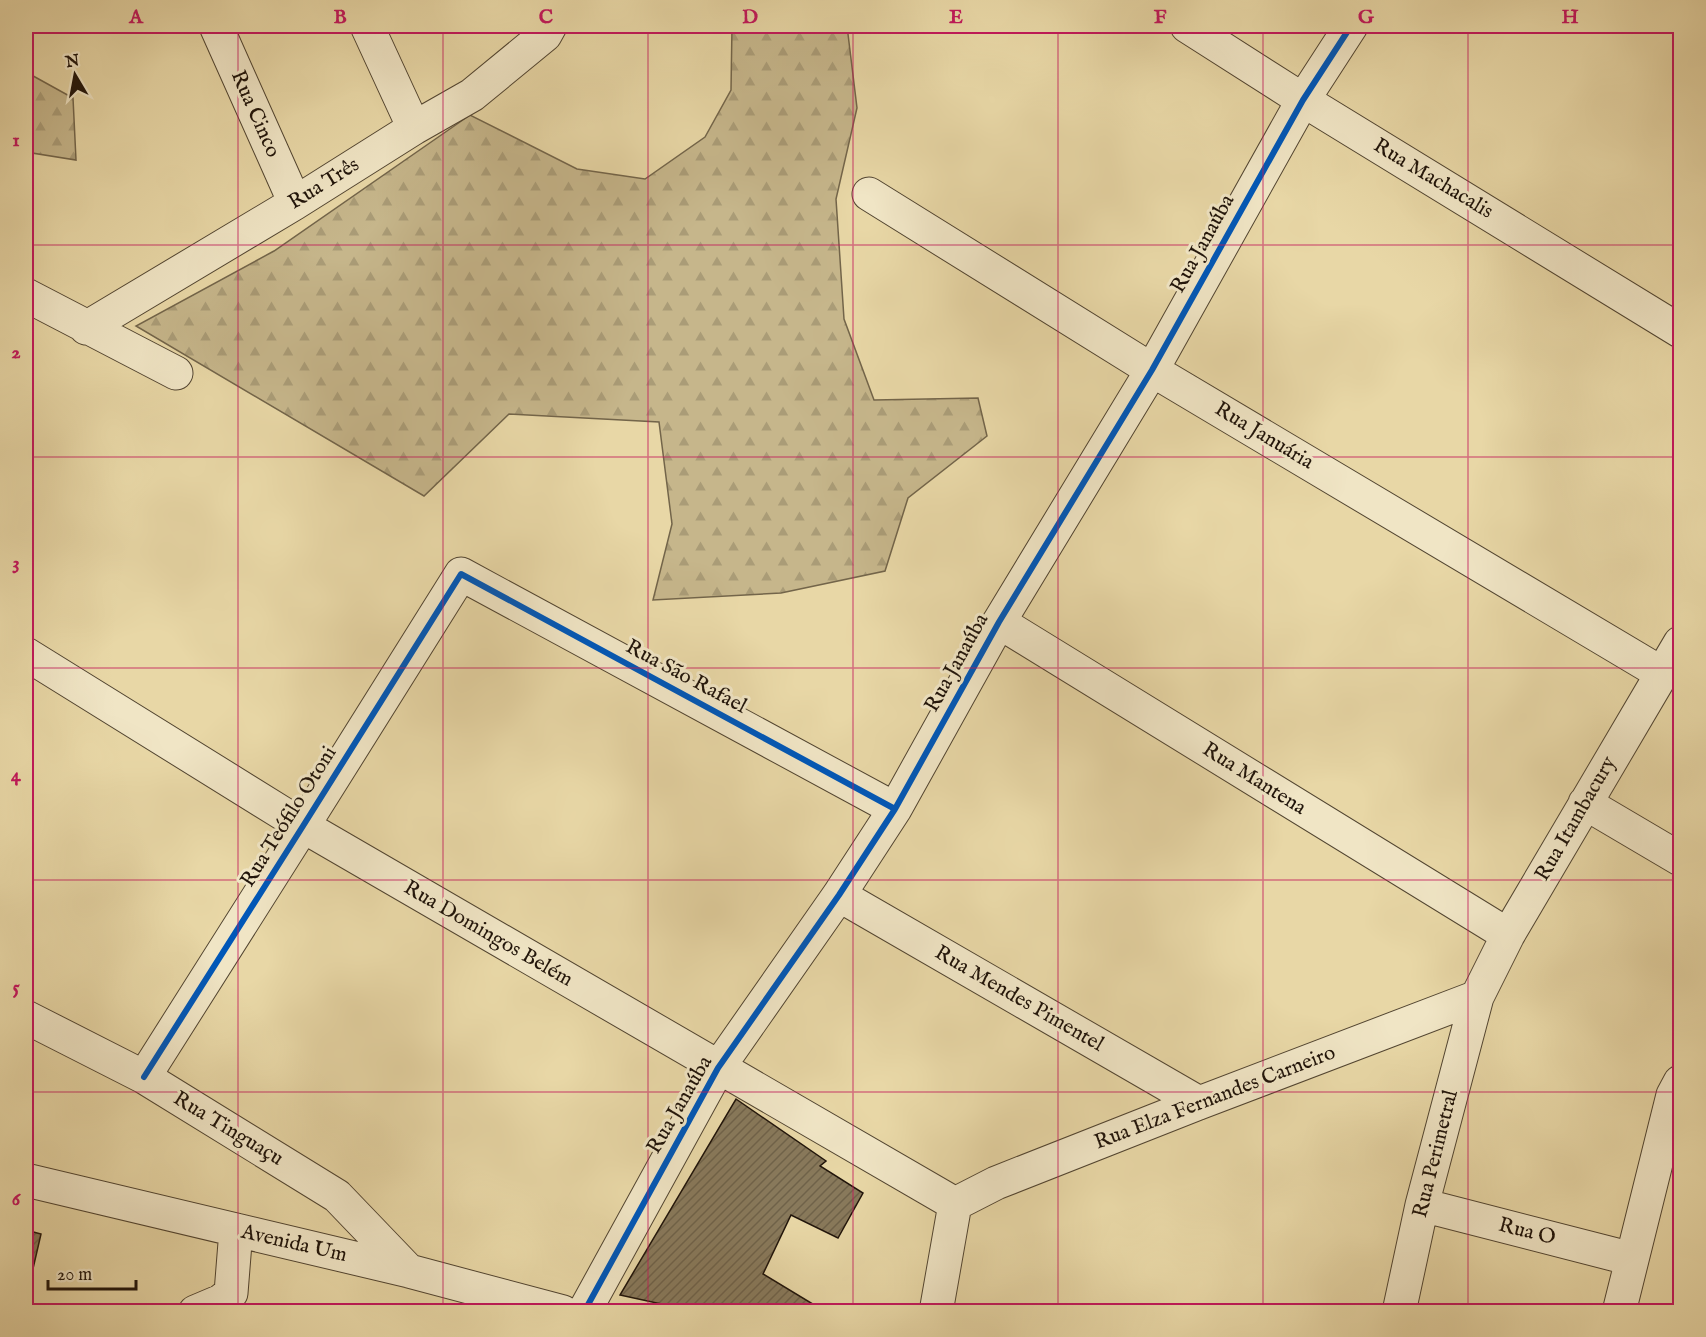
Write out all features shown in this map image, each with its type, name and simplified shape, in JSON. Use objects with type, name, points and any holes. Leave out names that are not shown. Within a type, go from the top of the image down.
[{"type":"street","name":"Rua Cinco","points":[[216,26],[295,203]]},
{"type":"street","points":[[367,26],[414,128]]},
{"type":"street","name":"Rua Três","points":[[86,328],[472,95],[545,34],[550,26]]},
{"type":"street","name":"Rua Machacalis","points":[[1187,26],[1303,100],[1680,331]]},
{"type":"street","name":"Rua Janaúba","points":[[584,1311],[718,1068],[839,895],[895,809],[999,622],[1152,370],[1303,100],[1351,26]]},
{"type":"street","name":"Rua Januária","points":[[869,194],[1152,370],[1661,673]]},
{"type":"street","points":[[26,295],[176,373]]},
{"type":"street","name":"Rua São Rafael","points":[[460,573],[895,809]]},
{"type":"street","name":"Rua Teófilo Otoni","points":[[144,1077],[460,573]]},
{"type":"street","name":"Rua Mantena","points":[[999,622],[1509,935]]},
{"type":"street","name":"Rua Itambacury","points":[[1477,997],[1509,935],[1680,643]]},
{"type":"street","name":"Rua Domingos Belém","points":[[26,654],[303,826],[955,1204]]},
{"type":"street","points":[[1585,803],[1680,859]]},
{"type":"street","name":"Rua Mendes Pimentel","points":[[839,895],[1199,1102]]},
{"type":"street","name":"Rua Elza Fernandes Carneiro","points":[[955,1204],[996,1183],[1199,1102],[1477,997]]},
{"type":"street","name":"Rua Perimetral","points":[[1399,1311],[1422,1205],[1477,997]]},
{"type":"street","name":"Rua Tinguaçu","points":[[26,1017],[144,1077],[337,1196],[409,1271]]},
{"type":"street","points":[[1619,1311],[1673,1095],[1680,1082]]},
{"type":"street","name":"Avenida Um","points":[[26,1180],[409,1271],[563,1311]]},
{"type":"street","points":[[936,1311],[955,1204]]},
{"type":"street","name":"Rua O","points":[[1422,1205],[1632,1258]]},
{"type":"street","points":[[195,1311],[222,1301],[231,1293],[236,1230]]},
{"type":"green space","points":[[732,26],[847,26],[857,108],[836,199],[844,319],[874,400],[978,398],[987,436],[908,498],[885,571],[781,593],[653,600],[672,524],[659,422],[509,414],[424,496],[136,326],[274,251],[470,115],[577,169],[645,179],[705,137],[731,90]]},
{"type":"green space","points":[[26,72],[73,98],[76,160],[26,152]]},
{"type":"building","points":[[736,1099],[826,1161],[820,1166],[863,1193],[838,1238],[791,1215],[763,1274],[826,1312],[698,1312],[620,1295]]},
{"type":"building","points":[[26,1230],[41,1234],[26,1299]]},
{"type":"cycle path","points":[[584,1312],[718,1068],[839,895],[895,809],[999,622],[1152,370],[1303,100],[1351,26]]},
{"type":"cycle path","points":[[144,1077],[461,574],[895,809]]}]
